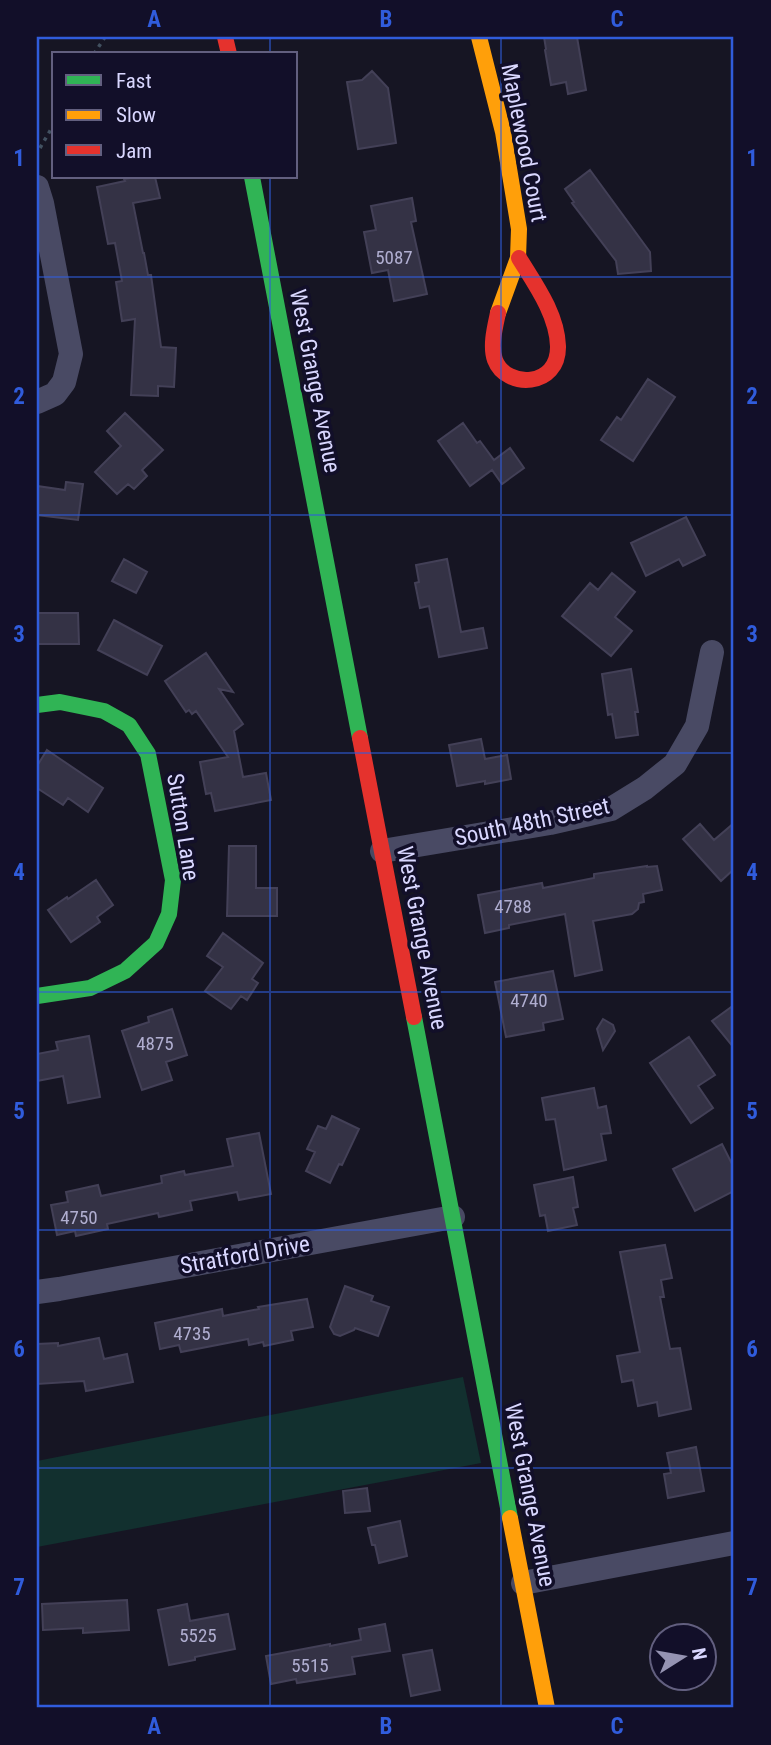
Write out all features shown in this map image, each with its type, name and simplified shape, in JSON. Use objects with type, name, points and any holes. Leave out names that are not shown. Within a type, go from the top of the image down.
[{"type":"street","name":"Maplewood Court","points":[[478,37],[503,136],[521,236],[519,258],[500,304],[493,349],[497,365],[507,374],[533,379],[543,377],[552,368],[558,346],[549,313],[519,258]]},
{"type":"street","name":"West Grange Avenue","points":[[252,178],[547,1708]]},
{"type":"street","points":[[37,187],[71,354],[64,382],[55,394],[37,402]]},
{"type":"street","name":"South 48th Street","points":[[382,852],[550,823],[611,809],[645,788],[675,764],[697,726],[712,652]]},
{"type":"street","name":"Sutton Lane","points":[[37,705],[60,702],[104,711],[129,725],[148,754],[173,880],[169,914],[156,943],[125,971],[90,988],[37,996]]},
{"type":"street","name":"Stratford Drive","points":[[37,1292],[453,1217]]},
{"type":"street","points":[[523,1583],[734,1543]]},
{"type":"path","points":[[95,52],[105,37]]},
{"type":"path","points":[[40,148],[52,127]]},
{"type":"green space","points":[[463,1377],[481,1463],[37,1547],[37,1461]]},
{"type":"building","points":[[544,37],[577,37],[586,90],[568,94],[566,82],[551,85]]},
{"type":"building","points":[[372,71],[388,88],[396,143],[358,149],[347,82],[362,80]]},
{"type":"building","points":[[590,170],[650,252],[651,271],[618,274],[616,261],[572,203],[574,202],[565,189]]},
{"type":"building","points":[[155,178],[160,198],[133,203],[148,275],[151,275],[161,347],[176,348],[174,387],[158,386],[158,396],[131,395],[135,319],[122,321],[116,282],[122,281],[115,243],[108,244],[97,187],[125,181],[124,179]]},
{"type":"building","points":[[412,198],[416,221],[411,222],[427,294],[394,301],[388,270],[372,273],[364,232],[376,230],[371,206]]},
{"type":"building","points":[[648,379],[675,397],[633,461],[601,440],[617,417],[621,420]]},
{"type":"building","points":[[125,413],[163,450],[142,470],[147,476],[134,489],[128,484],[117,494],[95,472],[121,446],[107,431]]},
{"type":"building","points":[[463,423],[477,443],[480,441],[494,460],[510,448],[524,468],[502,484],[492,470],[470,486],[438,441]]},
{"type":"building","points":[[66,482],[83,484],[78,520],[37,515],[37,486],[65,490]]},
{"type":"building","points":[[686,517],[705,555],[683,566],[679,559],[646,576],[631,543]]},
{"type":"building","points":[[124,559],[147,572],[136,593],[112,581]]},
{"type":"building","points":[[447,559],[461,632],[483,628],[487,648],[439,657],[429,606],[420,608],[415,583],[419,582],[416,565]]},
{"type":"building","points":[[612,573],[635,592],[615,617],[632,631],[611,656],[562,616],[590,583],[598,590]]},
{"type":"building","points":[[37,613],[78,613],[79,644],[37,644]]},
{"type":"building","points":[[114,620],[162,646],[147,675],[98,650]]},
{"type":"building","points":[[206,653],[233,692],[219,689],[243,724],[234,731],[243,777],[266,773],[271,800],[215,811],[211,793],[206,794],[200,762],[228,757],[196,711],[192,714],[189,710],[186,712],[165,681]]},
{"type":"building","points":[[631,669],[638,712],[635,712],[638,735],[616,738],[612,714],[608,715],[602,674]]},
{"type":"building","points":[[481,739],[485,759],[507,755],[511,779],[457,786],[449,745]]},
{"type":"building","points":[[47,750],[103,788],[88,812],[68,798],[63,805],[37,788],[37,766]]},
{"type":"building","points":[[734,823],[734,869],[721,881],[683,839],[700,824],[714,840]]},
{"type":"building","points":[[229,846],[256,846],[256,888],[277,888],[277,916],[227,916]]},
{"type":"building","points":[[657,866],[662,890],[643,894],[644,902],[639,903],[638,909],[632,914],[593,921],[602,970],[575,976],[565,914],[509,925],[509,928],[485,933],[478,895],[542,883],[543,888],[594,878],[594,874]]},
{"type":"building","points":[[96,880],[113,905],[97,917],[100,922],[71,942],[48,910]]},
{"type":"building","points":[[223,933],[263,963],[252,979],[258,983],[247,1000],[241,996],[231,1009],[205,991],[223,967],[207,956]]},
{"type":"building","points":[[553,971],[563,1019],[543,1023],[544,1030],[506,1037],[495,982]]},
{"type":"building","points":[[734,1005],[734,1048],[712,1021]]},
{"type":"building","points":[[172,1009],[187,1055],[166,1062],[172,1080],[142,1090],[122,1031],[149,1022],[148,1017]]},
{"type":"building","points":[[603,1019],[613,1025],[615,1031],[603,1050],[597,1029]]},
{"type":"building","points":[[89,1036],[100,1097],[68,1103],[63,1076],[37,1081],[37,1054],[58,1050],[56,1042]]},
{"type":"building","points":[[689,1037],[715,1075],[698,1086],[713,1108],[691,1123],[650,1063]]},
{"type":"building","points":[[594,1088],[598,1108],[606,1106],[611,1133],[601,1134],[606,1160],[564,1170],[555,1119],[546,1120],[542,1098]]},
{"type":"building","points":[[332,1116],[359,1129],[330,1183],[306,1171],[315,1152],[307,1149],[318,1126],[326,1129]]},
{"type":"building","points":[[259,1133],[271,1194],[239,1200],[237,1192],[190,1201],[192,1210],[159,1217],[158,1213],[107,1224],[108,1229],[76,1236],[75,1231],[57,1235],[51,1205],[68,1202],[66,1192],[98,1185],[101,1196],[162,1183],[161,1176],[184,1171],[185,1175],[233,1166],[227,1139]]},
{"type":"building","points":[[722,1144],[734,1168],[734,1191],[695,1211],[673,1169]]},
{"type":"building","points":[[573,1177],[578,1207],[573,1208],[577,1225],[548,1231],[545,1215],[540,1216],[534,1185]]},
{"type":"building","points":[[665,1245],[672,1278],[661,1280],[664,1297],[660,1297],[670,1349],[680,1348],[691,1409],[659,1416],[657,1402],[638,1406],[633,1380],[622,1382],[617,1356],[640,1352],[620,1252]]},
{"type":"building","points":[[345,1286],[373,1296],[371,1301],[389,1307],[378,1336],[355,1328],[340,1336],[334,1334],[330,1327]]},
{"type":"building","points":[[307,1299],[313,1327],[291,1331],[293,1340],[264,1346],[263,1342],[249,1345],[248,1339],[181,1352],[179,1345],[160,1349],[155,1323],[222,1309],[223,1316]]},
{"type":"building","points":[[99,1338],[104,1359],[127,1354],[133,1382],[86,1391],[84,1381],[37,1384],[37,1344],[58,1343],[58,1346]]},
{"type":"building","points":[[696,1447],[704,1491],[668,1498],[664,1474],[671,1473],[667,1453]]},
{"type":"building","points":[[367,1488],[370,1511],[345,1513],[343,1491]]},
{"type":"building","points":[[400,1521],[407,1556],[379,1563],[368,1528]]},
{"type":"building","points":[[127,1600],[129,1630],[83,1633],[83,1628],[43,1630],[42,1604]]},
{"type":"building","points":[[187,1604],[190,1621],[228,1614],[235,1649],[169,1665],[158,1610]]},
{"type":"building","points":[[385,1624],[390,1651],[352,1657],[355,1674],[271,1684],[266,1656],[361,1640],[359,1629]]},
{"type":"building","points":[[432,1650],[440,1690],[411,1696],[403,1655]]},
{"type":"traffic: fast","points":[[252,178],[360,738]]},
{"type":"traffic: fast","points":[[37,705],[60,702],[104,711],[129,725],[148,754],[173,880],[169,914],[156,943],[125,971],[90,988],[37,996]]},
{"type":"traffic: fast","points":[[414,1017],[510,1518]]},
{"type":"traffic: slow","points":[[479,37],[503,132],[519,229],[518,258],[498,313]]},
{"type":"traffic: slow","points":[[510,1518],[547,1708]]},
{"type":"traffic: jam","points":[[225,37],[229,52]]},
{"type":"traffic: jam","points":[[498,313],[493,349],[495,360],[501,369],[510,376],[531,380],[550,370],[556,360],[558,346],[554,322],[519,258]]},
{"type":"traffic: jam","points":[[360,738],[414,1017]]}]
